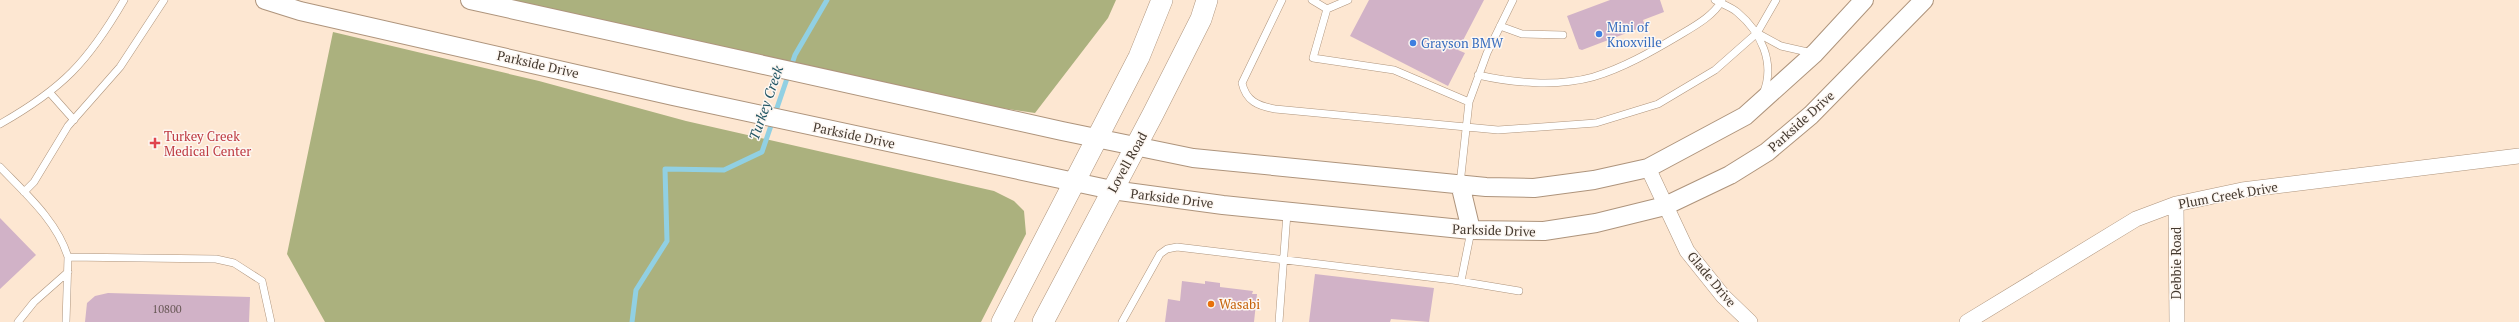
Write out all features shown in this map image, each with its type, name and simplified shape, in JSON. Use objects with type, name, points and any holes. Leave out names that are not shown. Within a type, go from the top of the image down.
[{"type":"main road","points":[[1002,322],[1099,139],[1139,57],[1162,0]]},
{"type":"main road","name":"Lovell Road","points":[[1043,322],[1197,26],[1207,0]]},
{"type":"street","name":"Parkside Drive","points":[[265,0],[300,10],[751,113],[1112,190],[1287,211],[1471,230],[1544,231],[1596,223],[1665,206],[1730,175],[1767,152],[1811,116],[1924,0]]},
{"type":"street","points":[[470,0],[1135,147],[1200,159],[1460,184],[1534,188],[1594,180],[1648,168],[1745,116],[1815,53],[1864,0]]},
{"type":"street","name":"Plum Creek Drive","points":[[1967,322],[2136,219],[2176,204],[2242,190],[2519,156]]},
{"type":"street","name":"Glade Drive","points":[[1648,168],[1687,251],[1723,296],[1750,322]]},
{"type":"street","points":[[1460,184],[1471,230]]},
{"type":"street","name":"Debbie Road","points":[[2176,204],[2176,322]]},
{"type":"lane","points":[[0,124],[50,92],[69,76],[95,48],[124,0]]},
{"type":"lane","points":[[24,192],[34,182],[58,140],[120,67],[164,0]]},
{"type":"lane","points":[[1282,0],[1242,84],[1244,94],[1256,104],[1275,109],[1498,130],[1596,123],[1658,104],[1715,70],[1757,33],[1776,0]]},
{"type":"lane","points":[[1312,0],[1327,8],[1348,0]]},
{"type":"lane","points":[[1460,184],[1465,127],[1469,102],[1478,75],[1513,0]]},
{"type":"lane","points":[[1478,75],[1527,82],[1565,81],[1592,77],[1651,51],[1696,24],[1714,11],[1719,1],[1737,11],[1757,33],[1764,46],[1768,72],[1766,83],[1758,105]]},
{"type":"lane","points":[[1327,8],[1313,58],[1394,70],[1469,102]]},
{"type":"lane","points":[[1500,26],[1522,34],[1563,35]]},
{"type":"lane","points":[[1757,33],[1780,46],[1815,53]]},
{"type":"lane","points":[[50,92],[74,120]]},
{"type":"lane","points":[[0,167],[24,192],[56,231],[68,257],[66,322]]},
{"type":"lane","points":[[1279,322],[1287,211]]},
{"type":"lane","points":[[1461,282],[1471,230]]},
{"type":"lane","points":[[1122,322],[1160,254],[1167,249],[1177,247],[1461,282],[1519,291]]},
{"type":"lane","points":[[68,257],[216,259],[234,263],[262,281],[271,322]]},
{"type":"lane","points":[[18,322],[34,302],[68,272]]},
{"type":"green space","points":[[512,0],[1116,0],[1108,18],[1035,113],[994,107]]},
{"type":"green space","points":[[333,32],[539,81],[686,121],[994,191],[1014,201],[1024,211],[1026,234],[981,322],[325,322],[287,254]]},
{"type":"building","name":"Grayson BMW","points":[[1369,0],[1484,0],[1458,50],[1465,53],[1448,86],[1350,36]]},
{"type":"building","name":"Mini of Knoxville","points":[[1610,0],[1660,0],[1664,12],[1643,20],[1645,26],[1582,50],[1579,49],[1567,16]]},
{"type":"building","points":[[0,218],[36,255],[0,289]]},
{"type":"building","points":[[1315,274],[1434,288],[1429,322],[1391,319],[1390,322],[1309,322]]},
{"type":"building","name":"Wasabi","points":[[1182,281],[1205,284],[1205,281],[1220,283],[1220,287],[1253,291],[1252,294],[1257,294],[1254,322],[1165,322],[1168,299],[1180,301]]},
{"type":"building","points":[[108,293],[250,297],[249,322],[85,322],[87,303],[95,296]]},
{"type":"waterway","name":"Turkey Creek","points":[[632,322],[636,290],[667,241],[665,169],[724,170],[762,152],[795,55],[827,0]]},
{"type":"place","name":"Mini of Knoxville","points":[[1599,34]]},
{"type":"place","name":"Grayson BMW","points":[[1413,43]]},
{"type":"place","name":"Turkey Creek Medical Center","points":[[155,143]]},
{"type":"place","name":"Wasabi","points":[[1211,304]]}]
